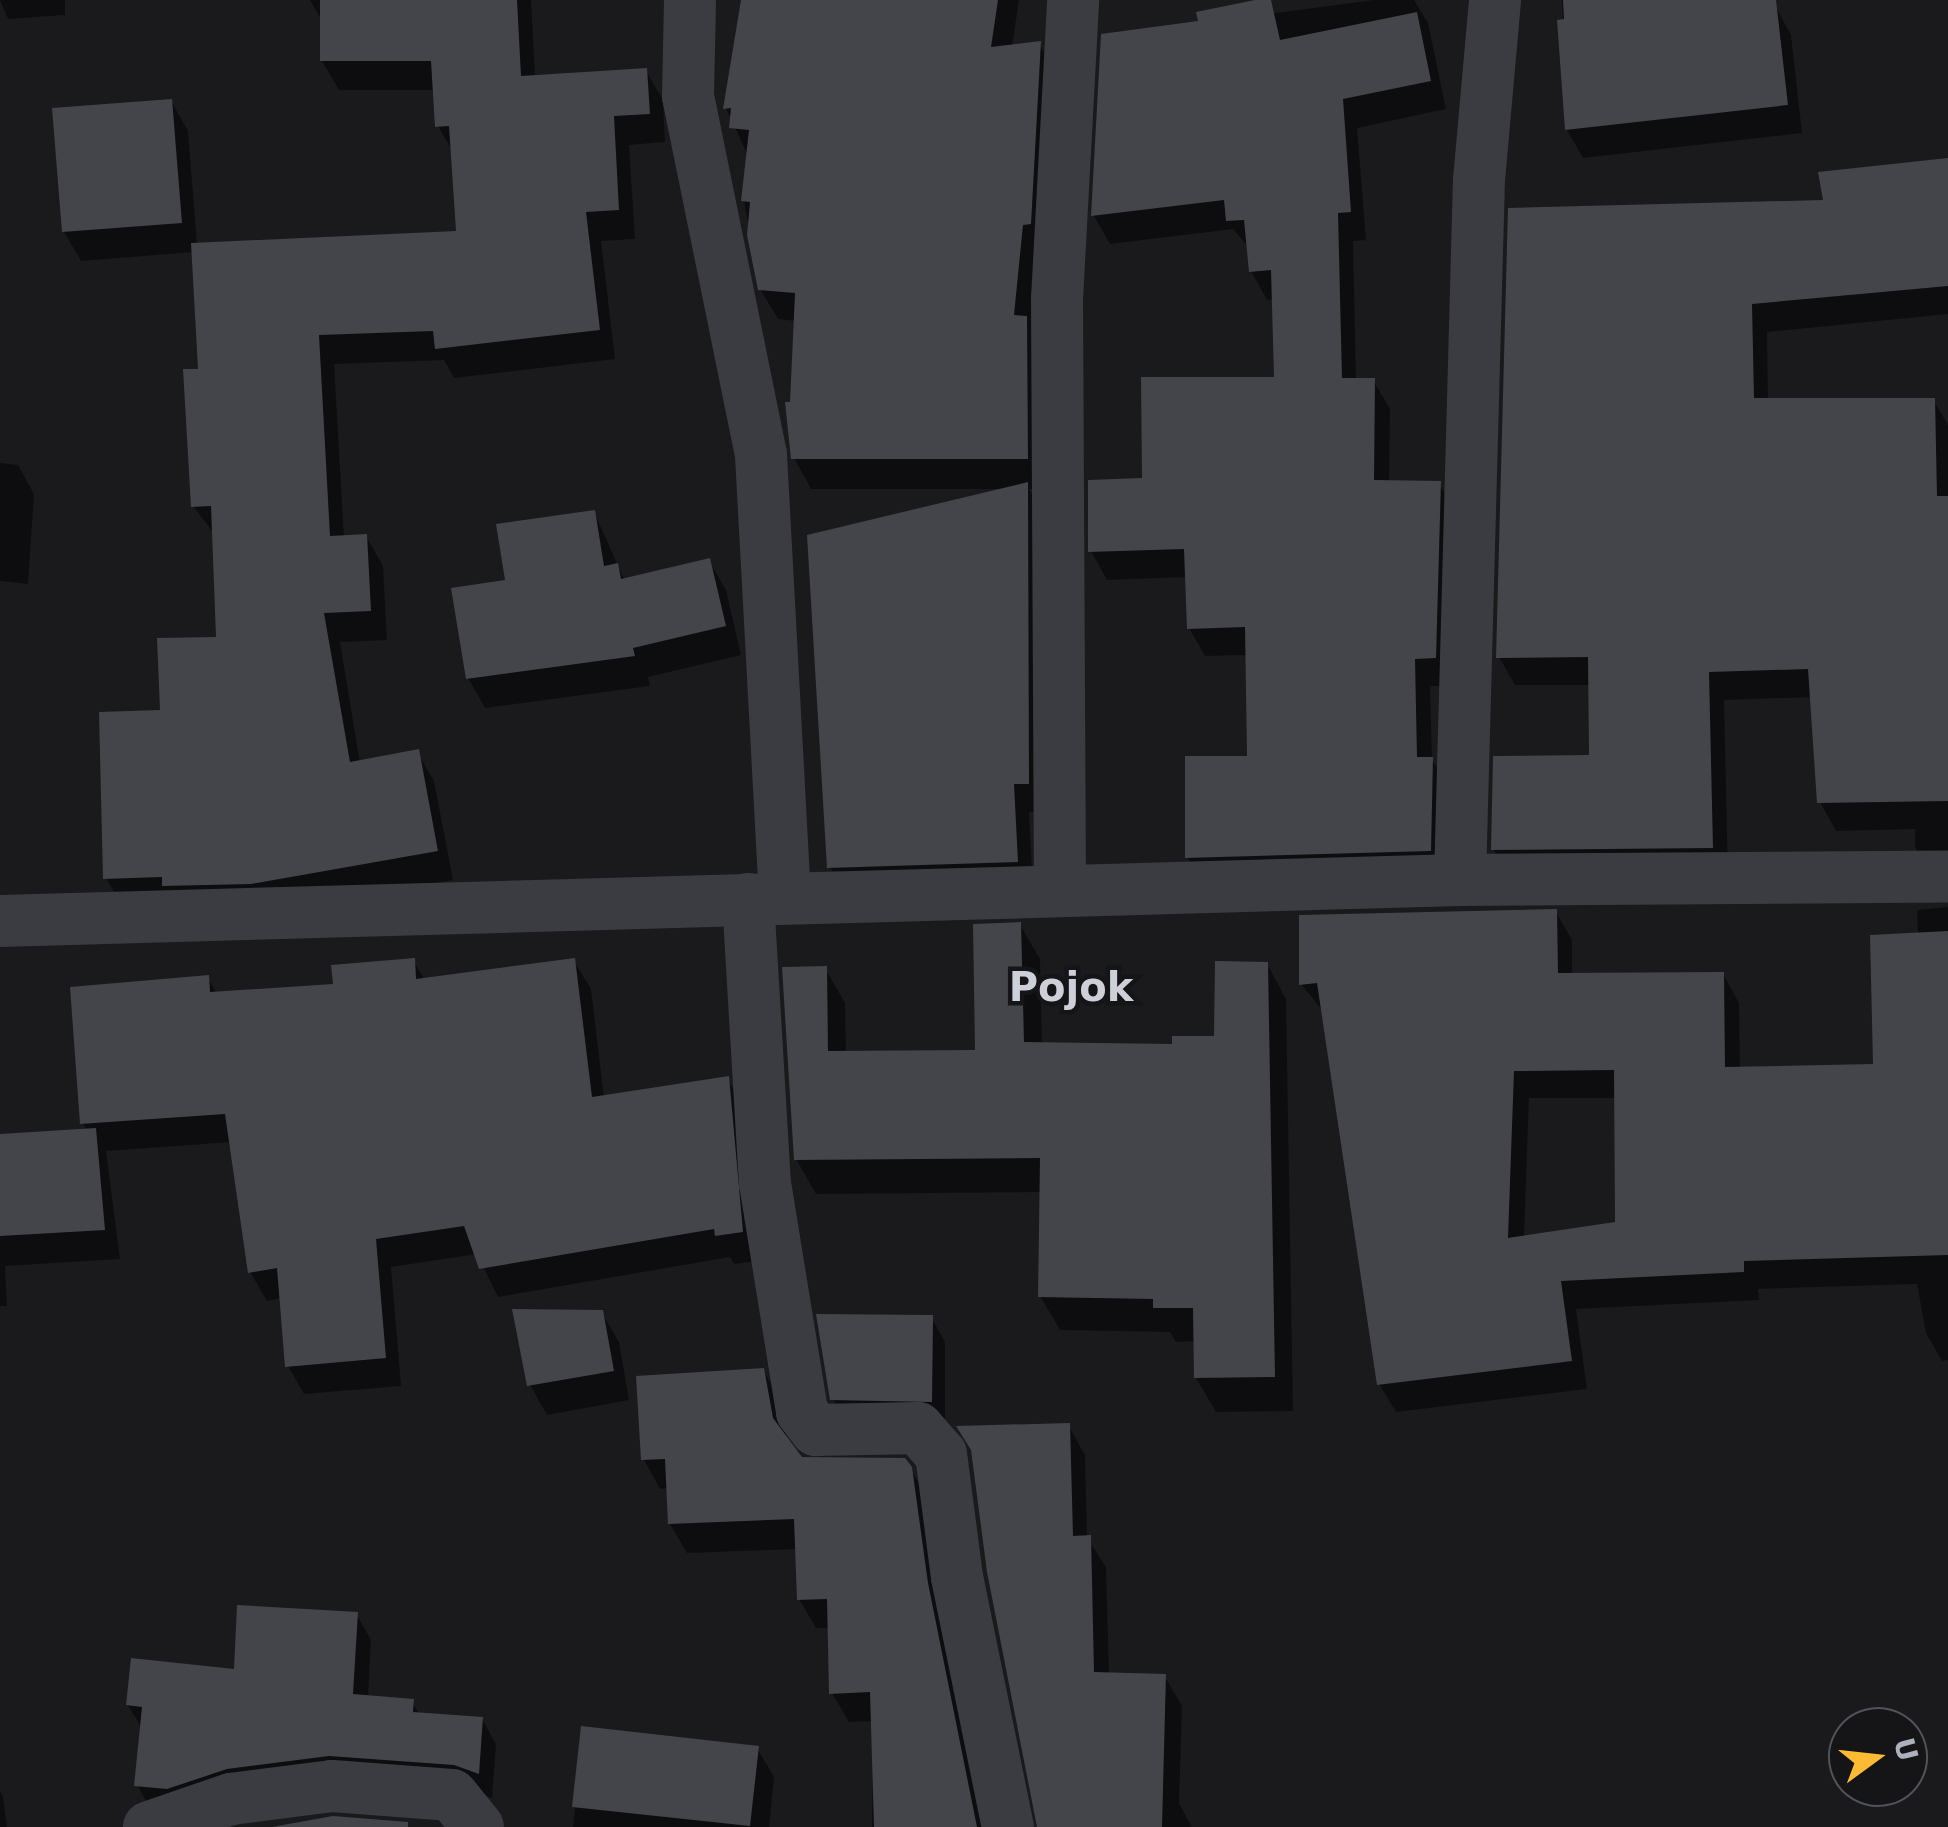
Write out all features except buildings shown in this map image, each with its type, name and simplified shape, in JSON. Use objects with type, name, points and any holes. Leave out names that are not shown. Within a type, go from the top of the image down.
[{"type":"street","points":[[690,0],[688,96],[761,455],[766,1182],[802,1412],[816,1430],[918,1428],[941,1454],[957,1578],[1008,1827]]},
{"type":"street","points":[[1060,891],[1057,299],[1073,0]]},
{"type":"street","points":[[1460,880],[1483,1]]},
{"type":"street","points":[[0,921],[1460,880],[1948,877]]},
{"type":"street","points":[[149,1827],[232,1800],[332,1786],[452,1795],[478,1827]]},
{"type":"district","name":"Pojok","points":[[1071,987]]}]
